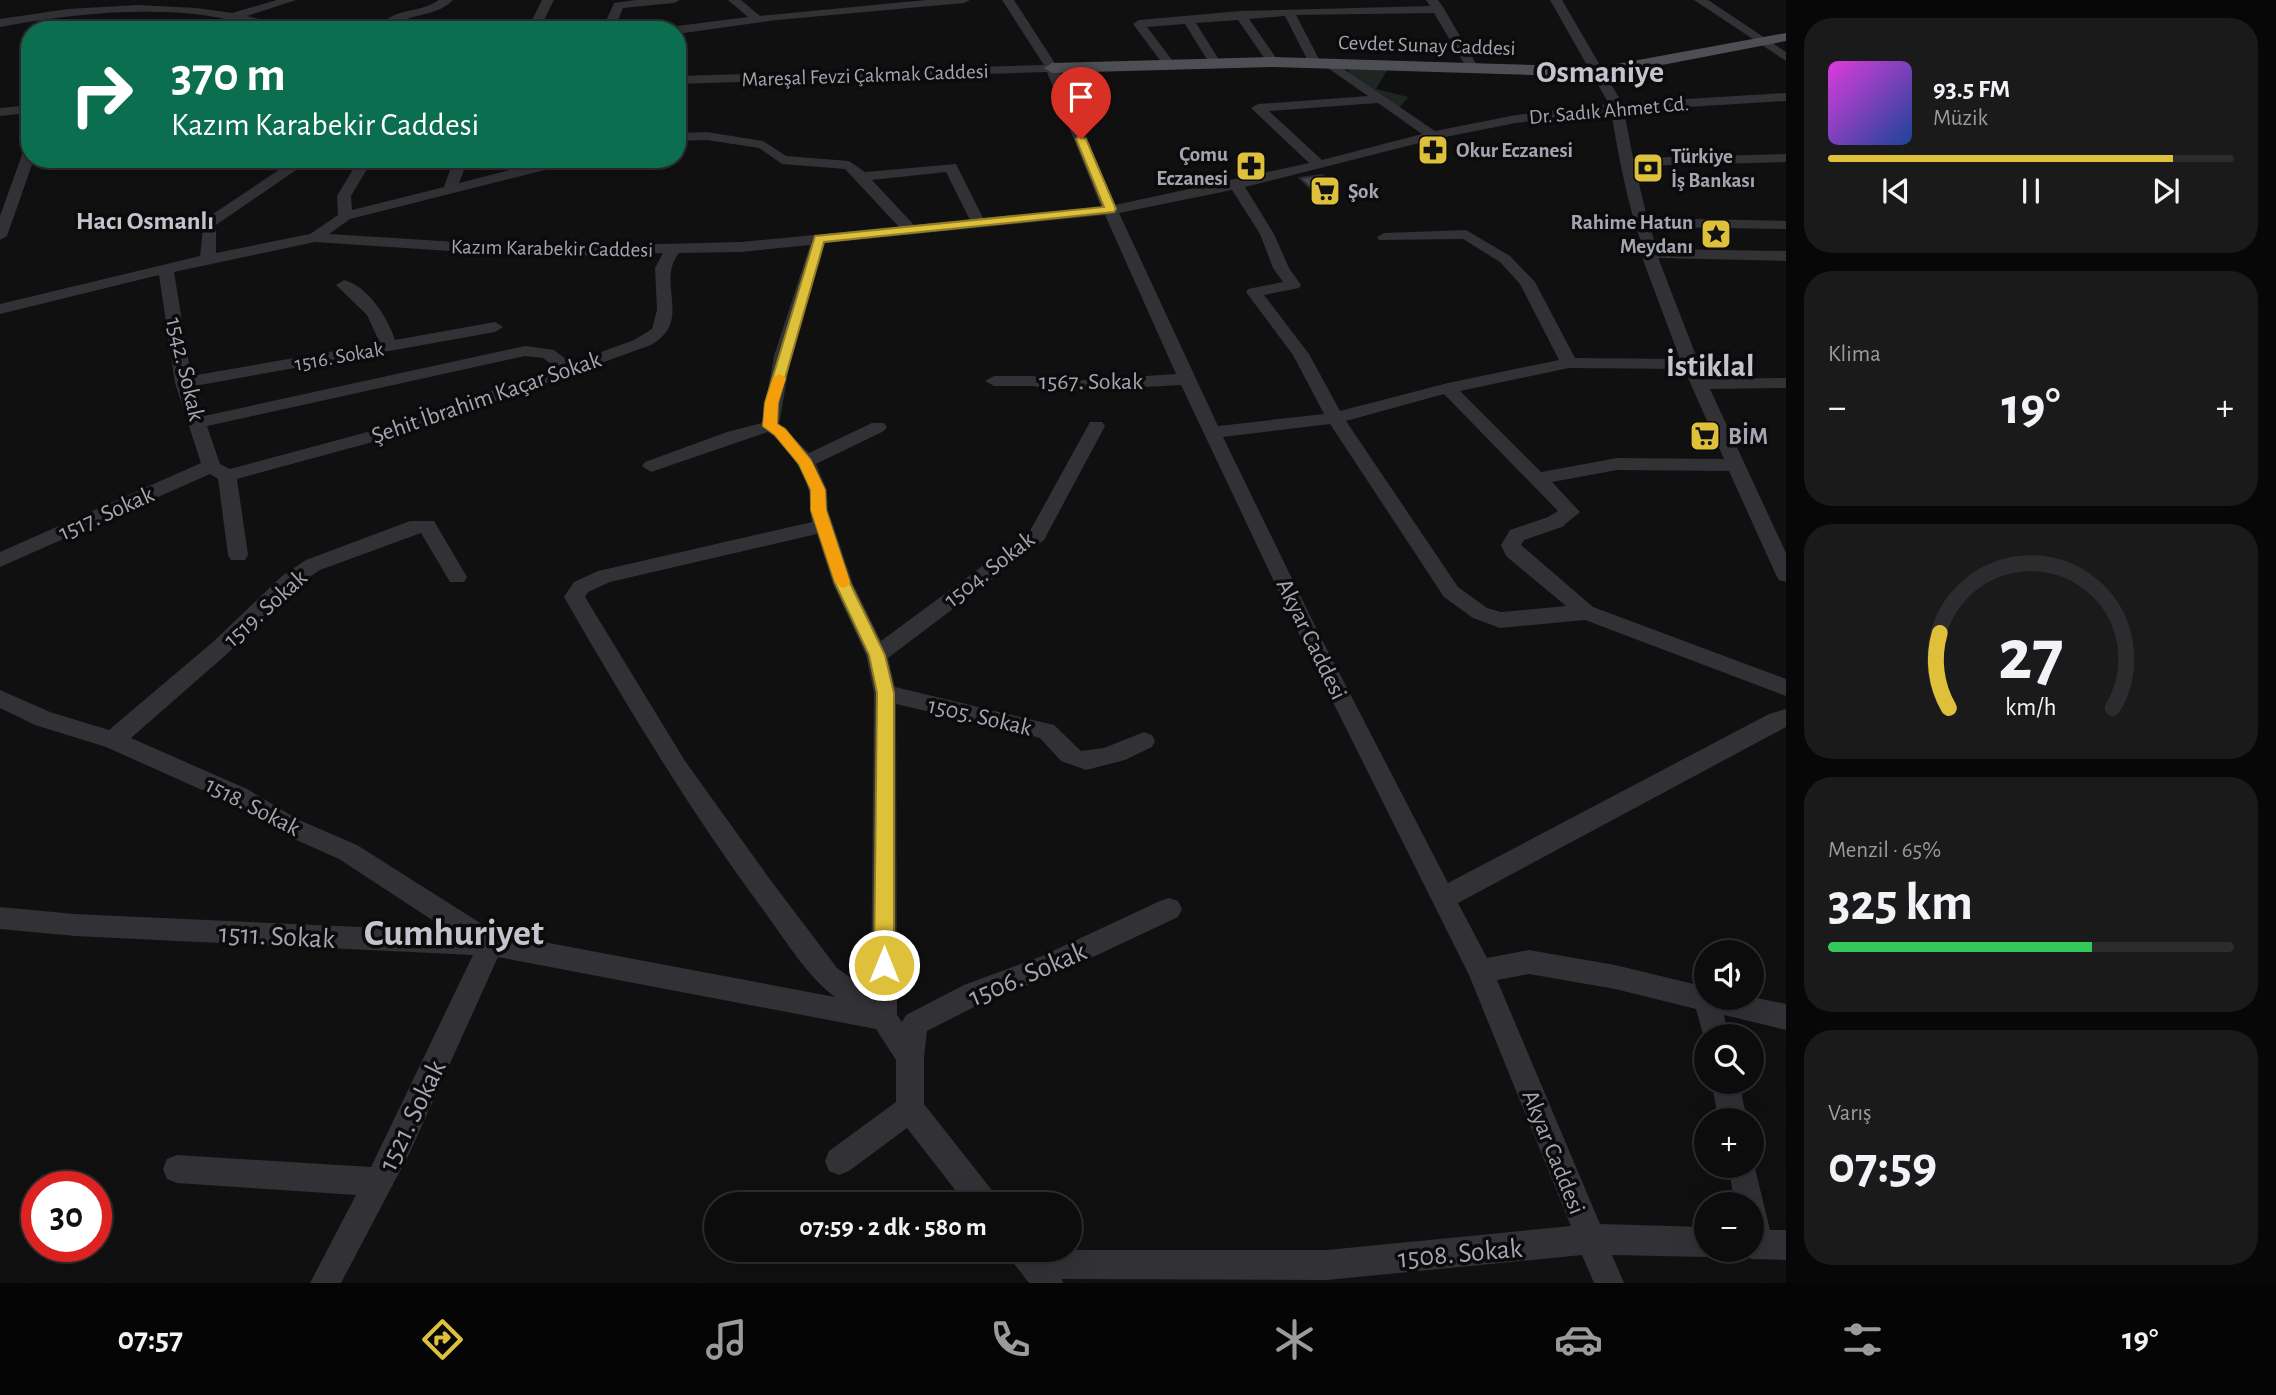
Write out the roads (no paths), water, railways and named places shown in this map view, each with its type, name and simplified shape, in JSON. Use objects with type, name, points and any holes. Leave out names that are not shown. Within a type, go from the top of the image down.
[{"type":"main road","name":"Cevdet Sunay Caddesi","points":[[1273,62],[1600,72],[1786,37]]},
{"type":"main road","points":[[1052,68],[1064,64],[1212,58],[1256,57],[1273,62]]},
{"type":"main road","points":[[1052,68],[1273,62]]},
{"type":"street","points":[[166,0],[186,10]]},
{"type":"street","points":[[229,18],[290,0]]},
{"type":"street","points":[[392,21],[397,16],[433,9],[447,0]]},
{"type":"street","points":[[538,21],[548,0]]},
{"type":"street","points":[[612,21],[618,5],[674,0]]},
{"type":"street","points":[[734,0],[757,19]]},
{"type":"street","points":[[820,0],[831,11]]},
{"type":"street","points":[[686,29],[831,11],[964,0]]},
{"type":"street","name":"Akyar Caddesi","points":[[1008,0],[1052,68],[1110,209],[1187,379],[1336,689],[1480,971],[1609,1283]]},
{"type":"street","points":[[1556,0],[1600,72],[1617,107],[1641,222],[1652,253],[1651,260],[1690,363],[1786,575]]},
{"type":"street","points":[[1700,0],[1786,57]]},
{"type":"street","points":[[1166,60],[1139,24],[1240,15],[1436,4],[1472,67]]},
{"type":"street","points":[[0,23],[93,14],[186,10],[246,21]]},
{"type":"street","points":[[1289,12],[1322,63],[1433,135]]},
{"type":"street","points":[[1240,15],[1273,62]]},
{"type":"street","points":[[1189,21],[1212,58]]},
{"type":"street","name":"Mareşal Fevzi Çakmak Caddesi","points":[[686,80],[1052,68]]},
{"type":"street","name":"Dr. Sadık Ahmet Cd.","points":[[1236,185],[1433,135],[1516,119],[1617,107],[1786,97]]},
{"type":"street","points":[[1319,165],[1258,108],[1380,99]]},
{"type":"street","points":[[0,112],[21,110]]},
{"type":"street","points":[[686,137],[707,136],[763,145],[782,160],[849,165],[909,229]]},
{"type":"street","points":[[1628,162],[1780,159],[1786,170]]},
{"type":"street","points":[[861,177],[951,167],[978,222]]},
{"type":"street","points":[[0,236],[24,168]]},
{"type":"street","points":[[208,259],[209,223],[292,168]]},
{"type":"street","points":[[345,216],[344,195],[360,168]]},
{"type":"street","points":[[450,189],[458,168]]},
{"type":"street","points":[[315,238],[345,216],[535,168]]},
{"type":"street","points":[[1236,185],[1267,234],[1281,268],[1293,285],[1254,292],[1301,354],[1335,418],[1451,592],[1480,613],[1500,621],[1586,612]]},
{"type":"street","name":"Kazım Karabekir Caddesi","points":[[0,309],[208,259],[315,238],[540,252],[741,247],[1110,209],[1236,185]]},
{"type":"street","points":[[1641,222],[1786,225]]},
{"type":"street","points":[[1384,237],[1466,234],[1505,259],[1527,282],[1569,363]]},
{"type":"street","points":[[770,426],[771,403],[819,239]]},
{"type":"street","name":"Şehit İbrahim Kaçar Sokak","points":[[219,471],[407,427],[619,352],[658,332],[664,316],[663,265],[674,250]]},
{"type":"street","points":[[1652,253],[1786,256]]},
{"type":"street","name":"1542. Sokak","points":[[166,271],[184,383],[197,423],[219,471],[238,555]]},
{"type":"street","points":[[344,285],[376,313],[385,332],[388,347]]},
{"type":"street","name":"1516. Sokak","points":[[184,383],[495,327]]},
{"type":"street","points":[[197,423],[525,351],[548,354],[569,370]]},
{"type":"street","points":[[1214,432],[1335,418],[1448,388],[1569,363],[1690,363]]},
{"type":"street","name":"1567. Sokak","points":[[994,381],[1032,381],[1070,386],[1187,379]]},
{"type":"street","points":[[1700,384],[1786,383]]},
{"type":"street","points":[[1448,388],[1570,512],[1555,522],[1517,535],[1511,545],[1513,551],[1586,612],[1786,688]]},
{"type":"street","points":[[651,466],[733,436],[770,426],[780,432],[806,462],[818,490],[818,510],[843,583],[877,655],[886,693],[884,1018]]},
{"type":"street","name":"1504. Sokak","points":[[877,655],[1037,535],[1096,426]]},
{"type":"street","points":[[806,462],[878,427]]},
{"type":"street","points":[[1536,479],[1617,464],[1736,465]]},
{"type":"street","name":"1517. Sokak","points":[[0,560],[219,471]]},
{"type":"street","name":"1519. Sokak","points":[[113,740],[221,647],[289,581],[313,565],[417,526],[427,526],[457,577]]},
{"type":"street","points":[[824,527],[605,576],[581,587],[574,597],[677,768],[760,886],[828,976],[884,1018],[911,1057],[910,1109],[976,1192]]},
{"type":"street","name":"1505. Sokak","points":[[886,693],[1046,731],[1056,737],[1074,758],[1101,758],[1144,741]]},
{"type":"street","name":"1518. Sokak","points":[[0,698],[44,719],[113,740],[239,796],[291,827],[348,852],[491,944]]},
{"type":"street","points":[[1444,898],[1777,720],[1786,718]]},
{"type":"street","name":"1506. Sokak","points":[[911,1057],[915,1024],[973,994],[1050,965],[1169,909]]},
{"type":"street","name":"1511. Sokak","points":[[0,918],[75,925],[491,944],[884,1018]]},
{"type":"street","name":"1521. Sokak","points":[[325,1283],[379,1182],[491,944]]},
{"type":"street","points":[[1480,971],[1529,962],[1615,977],[1694,996]]},
{"type":"street","points":[[1755,1010],[1786,1017]]},
{"type":"street","points":[[839,1161],[910,1109]]},
{"type":"street","points":[[177,1169],[379,1182]]},
{"type":"street","name":"1508. Sokak","points":[[1036,1265],[1333,1274],[1590,1240],[1694,1242]]},
{"type":"place","name":"Okur Eczanesi","points":[[1433,150]]},
{"type":"place","name":"Çomu Eczanesi","points":[[1251,166]]},
{"type":"place","name":"Türkiye İş Bankası","points":[[1648,168]]},
{"type":"place","name":"Şok","points":[[1325,191]]},
{"type":"place","name":"Rahime Hatun Meydanı","points":[[1716,234]]},
{"type":"place","name":"BİM","points":[[1705,436]]},
{"type":"district","name":"Osmaniye","points":[[1600,71]]},
{"type":"district","name":"Hacı Osmanlı","points":[[145,220]]},
{"type":"district","name":"İstiklal","points":[[1710,365]]},
{"type":"district","name":"Cumhuriyet","points":[[454,932]]}]
